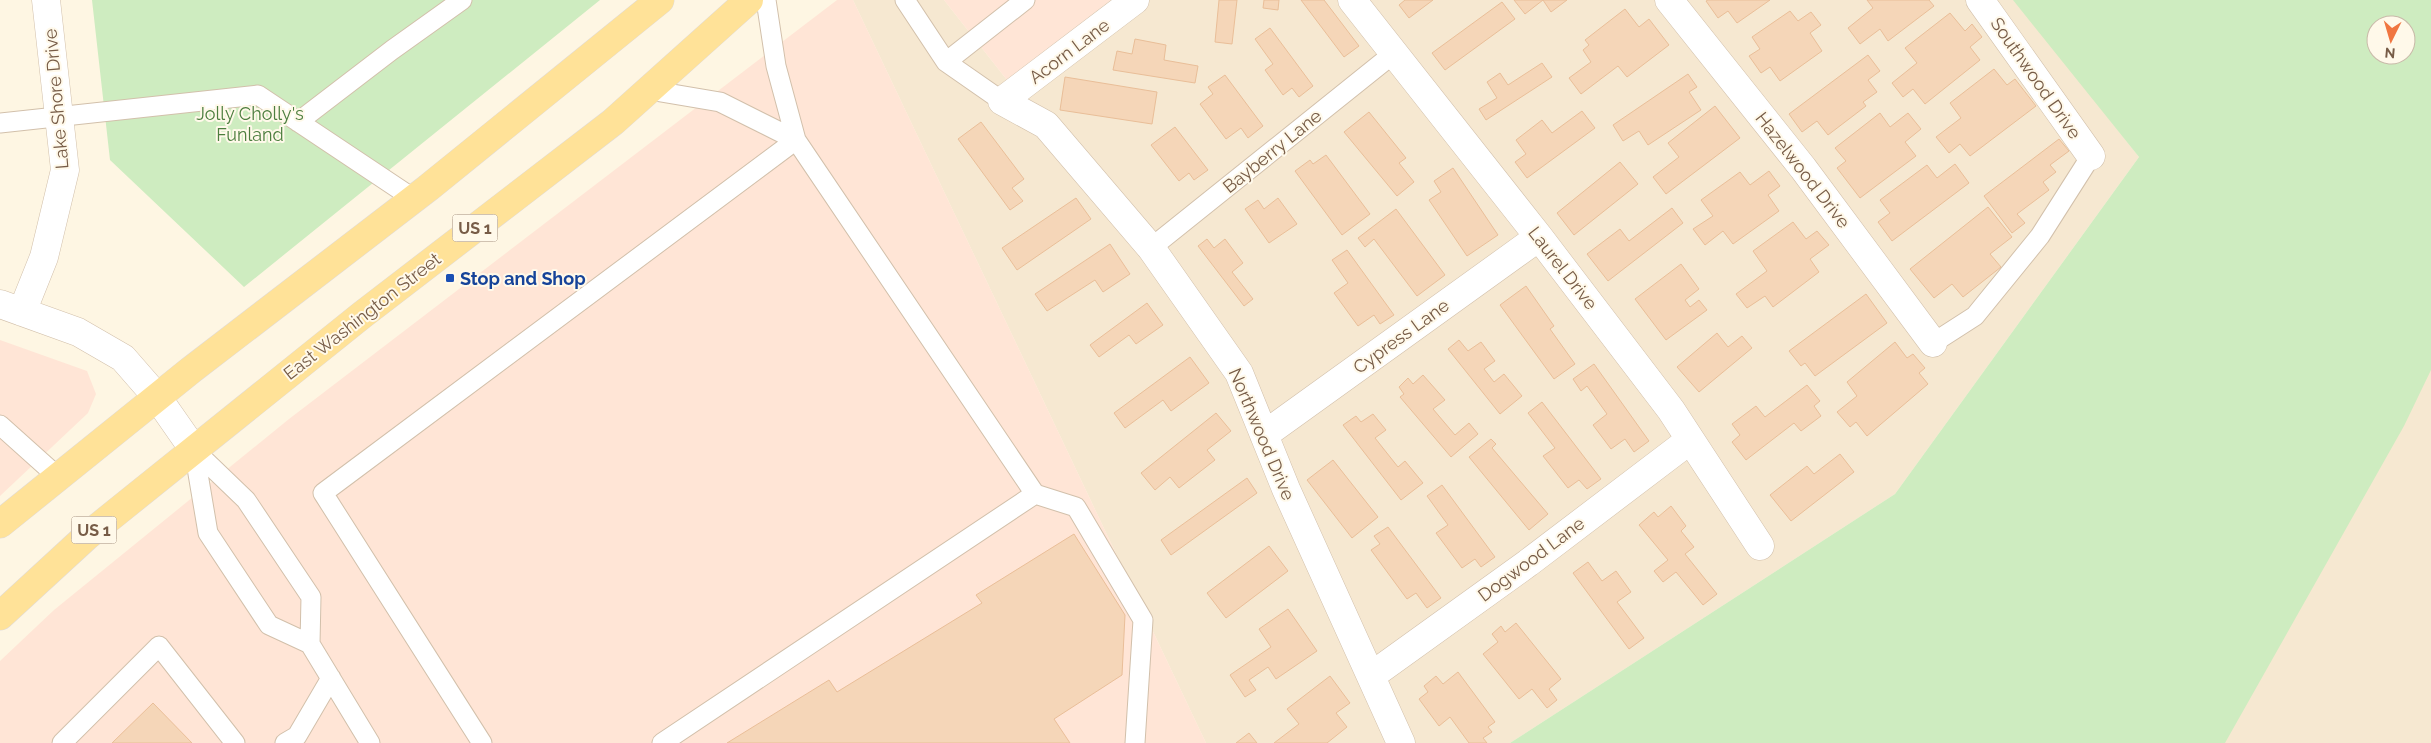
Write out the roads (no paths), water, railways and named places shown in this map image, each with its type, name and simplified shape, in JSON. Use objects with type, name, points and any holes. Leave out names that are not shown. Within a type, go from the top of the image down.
[{"type":"main road","points":[[0,524],[157,397],[414,199],[660,0]]},
{"type":"main road","name":"East Washington Street","points":[[0,616],[87,536],[362,315],[613,122],[749,0]]},
{"type":"street","name":"Lake Shore Drive","points":[[11,308],[44,257],[65,170],[46,0]]},
{"type":"street","name":"Acorn Lane","points":[[1002,101],[1136,0]]},
{"type":"street","name":"Laurel Drive","points":[[1352,0],[1539,237],[1670,410],[1760,546]]},
{"type":"street","name":"Hazelwood Drive","points":[[1669,0],[1803,168],[1933,343]]},
{"type":"street","name":"Southwood Drive","points":[[1980,0],[2091,156]]},
{"type":"street","name":"Northwood Drive","points":[[1002,101],[1046,126],[1151,248],[1239,373],[1286,489],[1401,743]]},
{"type":"street","name":"Cypress Lane","points":[[1264,435],[1539,237]]},
{"type":"street","points":[[11,308],[78,332],[123,358],[157,397],[194,450]]},
{"type":"street","name":"Dogwood Lane","points":[[1371,676],[1528,563],[1690,440]]},
{"type":"lane","points":[[298,122],[392,50],[462,0]]},
{"type":"lane","points":[[766,0],[776,66],[796,140],[1035,494],[1076,507],[1142,620],[1135,743]]},
{"type":"lane","points":[[905,0],[946,62],[1002,101]]},
{"type":"lane","points":[[946,62],[1025,0]]},
{"type":"lane","name":"Bayberry Lane","points":[[1151,248],[1393,54]]},
{"type":"lane","points":[[649,90],[720,102],[796,140]]},
{"type":"lane","points":[[0,123],[59,115],[258,96],[414,199]]},
{"type":"lane","points":[[482,743],[323,493],[796,140]]},
{"type":"lane","points":[[1933,343],[1974,316],[2040,236],[2091,156]]},
{"type":"lane","points":[[0,425],[58,477]]},
{"type":"lane","points":[[194,450],[246,500],[311,597],[310,644]]},
{"type":"lane","points":[[194,450],[208,533],[270,625],[310,644],[370,743]]},
{"type":"lane","points":[[662,743],[1035,494]]},
{"type":"lane","points":[[62,743],[158,646],[236,743]]},
{"type":"lane","points":[[285,743],[297,736],[331,678]]},
{"type":"place","name":"Stop and Shop","points":[[450,278]]},
{"type":"park label","name":"Jolly Cholly's Funland","points":[[250,123]]}]
